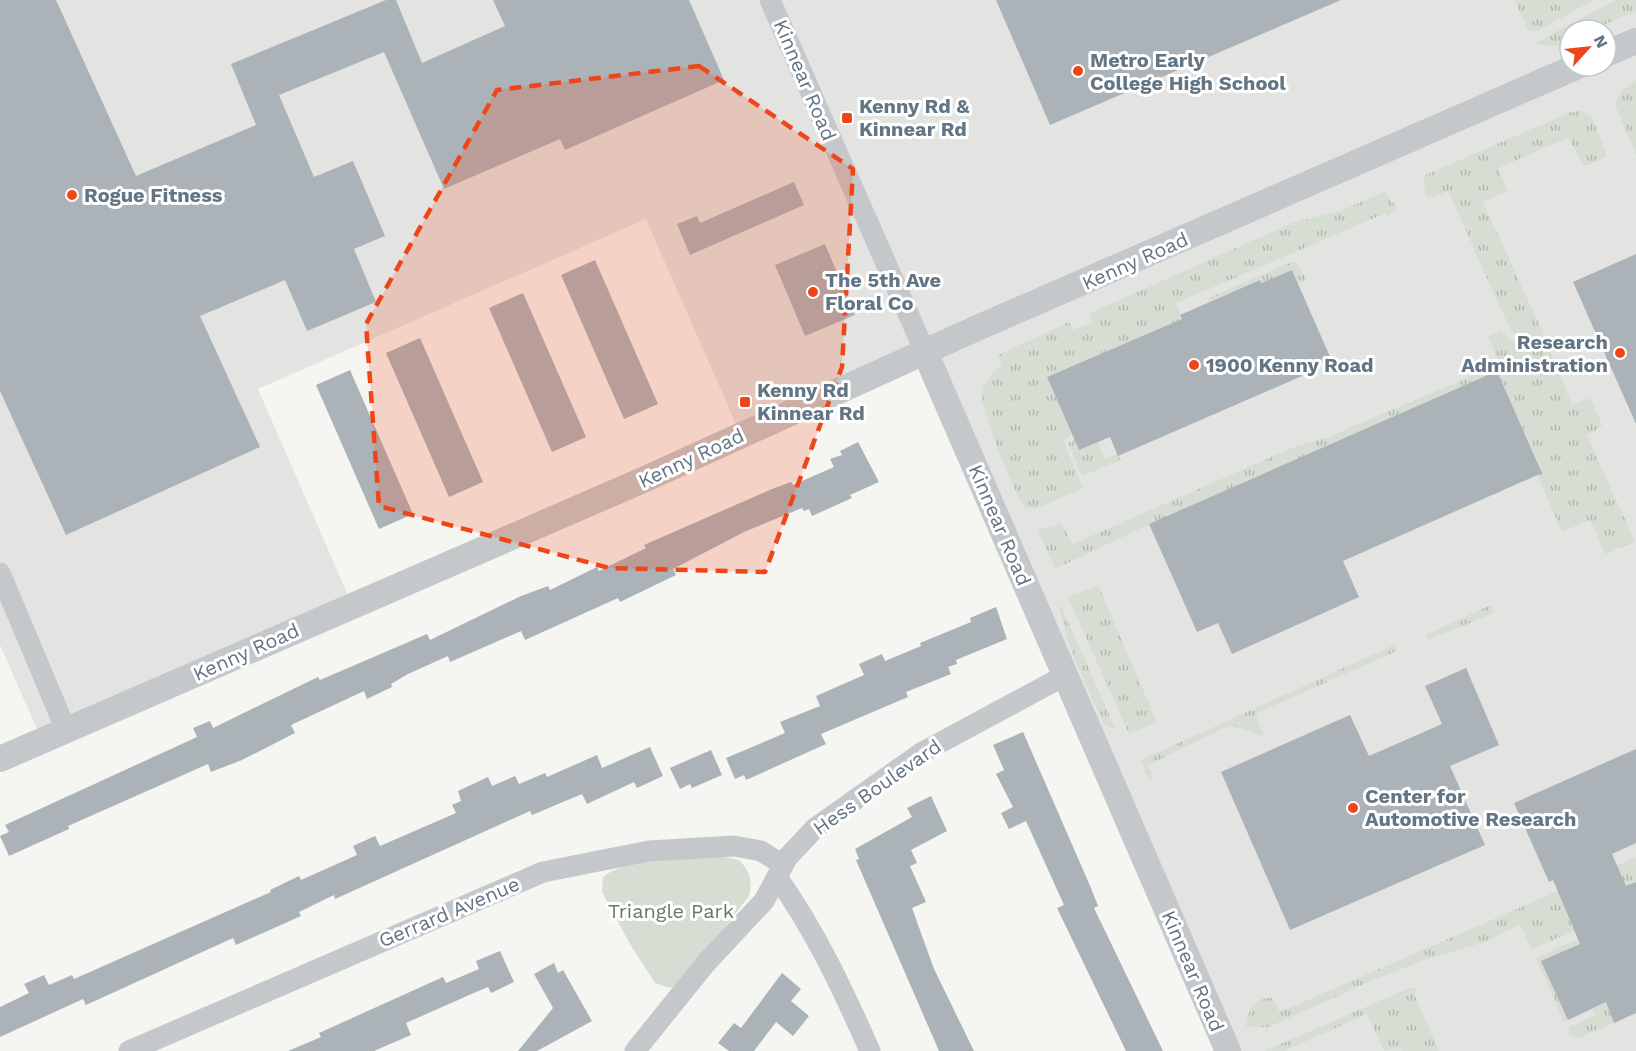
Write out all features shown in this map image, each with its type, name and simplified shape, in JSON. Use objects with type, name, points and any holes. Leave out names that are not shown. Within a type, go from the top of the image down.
[{"type":"street","name":"Kinnear Road","points":[[770,0],[926,351],[1064,676],[1228,1051]]},
{"type":"street","points":[[1618,49],[1636,41]]},
{"type":"street","name":"Kenny Road","points":[[0,759],[662,472],[926,351],[1558,75]]},
{"type":"street","points":[[0,573],[66,730]]},
{"type":"street","name":"Hess Boulevard","points":[[635,1051],[706,963],[764,901],[780,871],[815,828],[892,772],[1000,708],[1064,676]]},
{"type":"street","name":"Gerrard Avenue","points":[[129,1051],[543,872],[649,851],[734,846],[761,850],[780,871]]},
{"type":"street","points":[[780,871],[834,968],[870,1051]]},
{"type":"highlighted area","points":[[699,66],[853,169],[842,367],[765,572],[609,568],[379,506],[366,324],[497,90]]},
{"type":"shaded area","points":[[0,0],[1636,0],[1636,1051],[1231,1051],[928,349],[739,431],[646,219],[258,389],[351,602],[41,738],[0,645]]},
{"type":"green space","points":[[1515,0],[1594,0],[1539,30],[1528,31]]},
{"type":"green space","points":[[1616,0],[1636,0],[1636,11],[1618,19],[1582,18]]},
{"type":"green space","points":[[1558,31],[1558,45],[1545,46],[1535,43]]},
{"type":"green space","points":[[1636,80],[1636,155],[1615,105],[1622,90]]},
{"type":"green space","points":[[1581,111],[1592,117],[1607,156],[1587,166],[1583,164],[1568,138],[1498,168],[1508,191],[1483,202],[1544,335],[1521,339],[1513,333],[1504,316],[1448,191],[1432,198],[1426,196],[1423,176],[1571,112]]},
{"type":"green space","points":[[1384,192],[1397,207],[1388,217],[1386,213],[1176,303],[1182,319],[1047,377],[1072,435],[1063,440],[1083,488],[1035,509],[1025,508],[999,452],[983,403],[982,394],[985,385],[1002,363],[998,355],[1069,322],[1073,330],[1093,322],[1090,313],[1292,223],[1340,211]]},
{"type":"green space","points":[[1292,262],[1298,263],[1306,280],[1298,283],[1292,270],[1261,283],[1260,280],[1210,301],[1208,298]]},
{"type":"green space","points":[[1501,330],[1511,340],[1521,345],[1527,346],[1546,341],[1572,404],[1586,399],[1592,401],[1602,425],[1587,435],[1635,542],[1605,554],[1590,520],[1562,532],[1537,475],[1542,472],[1497,371],[1150,524],[1055,569],[1038,530],[1061,524],[1073,544],[1294,447],[1331,436],[1499,364],[1488,336]]},
{"type":"green space","points":[[1074,440],[1079,450],[1098,442],[1105,459],[1117,454],[1121,460],[1082,476],[1068,443]]},
{"type":"green space","points":[[1098,585],[1157,722],[1129,734],[1068,597]]},
{"type":"green space","points":[[1060,603],[1116,730],[1104,725],[1084,681],[1070,648],[1061,616]]},
{"type":"green space","points":[[1491,605],[1494,613],[1428,640],[1425,635]]},
{"type":"green space","points":[[1394,645],[1397,651],[1257,713],[1256,717],[1264,736],[1230,725],[1148,765],[1153,776],[1149,780],[1141,760]]},
{"type":"green space","name":"Triangle Park","points":[[719,856],[739,860],[743,864],[748,872],[751,885],[749,896],[681,983],[670,988],[655,983],[630,944],[602,892],[603,877],[627,865],[642,862]]},
{"type":"green space","points":[[1636,857],[1636,882],[1626,886],[1624,880],[1564,906],[1574,931],[1532,949],[1520,925],[1482,943],[1427,959],[1373,980],[1269,1027],[1246,1027],[1250,1011],[1260,1000],[1272,998],[1280,1012]]},
{"type":"green space","points":[[1578,939],[1580,944],[1542,961],[1568,1020],[1564,1022],[1536,958]]},
{"type":"green space","points":[[1412,987],[1416,988],[1415,996],[1439,1051],[1402,1051],[1400,1048],[1384,1051],[1367,1014],[1284,1051],[1264,1051]]},
{"type":"green space","points":[[1606,1003],[1614,1023],[1578,1038],[1569,1034],[1569,1027],[1595,1015],[1592,1009]]},
{"type":"building","points":[[0,0],[56,0],[136,176],[256,125],[231,64],[386,0],[396,0],[422,63],[505,26],[493,0],[689,0],[724,80],[565,150],[560,139],[444,189],[384,52],[279,95],[314,177],[353,161],[385,236],[354,249],[376,302],[307,331],[285,280],[200,316],[260,447],[66,535],[0,391]]},
{"type":"building","points":[[996,0],[1341,0],[1050,125]]},
{"type":"building","points":[[794,182],[804,205],[690,255],[677,224],[697,216],[700,223]]},
{"type":"building","points":[[825,244],[855,315],[805,336],[775,265]]},
{"type":"building","name":"Research Administration","points":[[1636,254],[1636,424],[1573,282]]},
{"type":"building","points":[[595,260],[658,404],[624,419],[561,275]]},
{"type":"building","name":"1900 Kenny Road","points":[[1292,270],[1331,359],[1301,372],[1302,376],[1118,456],[1110,437],[1079,450],[1047,377],[1182,319],[1180,315],[1260,280],[1261,283]]},
{"type":"building","points":[[523,293],[586,437],[552,452],[489,308]]},
{"type":"building","points":[[420,338],[483,482],[449,497],[386,353]]},
{"type":"building","points":[[350,370],[413,514],[379,529],[316,385]]},
{"type":"building","points":[[1497,371],[1542,473],[1343,561],[1359,597],[1232,654],[1218,623],[1197,632],[1149,524]]},
{"type":"building","points":[[858,442],[879,482],[850,495],[852,498],[812,516],[809,509],[804,511],[802,508],[744,532],[673,569],[676,575],[620,602],[618,598],[525,640],[521,631],[450,662],[448,656],[408,674],[391,684],[392,687],[367,699],[364,691],[291,725],[295,733],[242,760],[211,772],[208,764],[68,826],[69,829],[9,856],[0,836],[9,832],[5,825],[197,737],[193,728],[210,721],[213,728],[318,677],[320,680],[427,634],[430,640],[521,596],[548,586],[550,590],[597,567],[599,571],[646,548],[644,545],[772,489],[791,482],[793,485],[834,467],[830,459],[842,455],[840,451]]},
{"type":"building","points":[[996,607],[1007,639],[956,660],[957,664],[948,667],[951,674],[906,692],[908,697],[821,734],[826,744],[746,780],[744,775],[735,779],[726,758],[785,733],[780,722],[820,706],[816,696],[864,675],[859,664],[882,654],[885,661],[921,646],[920,643],[971,622],[970,618]]},
{"type":"building","name":"Center for Automotive Research","points":[[1466,668],[1499,745],[1450,766],[1485,845],[1290,930],[1221,772],[1350,715],[1369,756],[1442,724],[1425,686]]},
{"type":"building","points":[[1023,732],[1091,888],[1098,906],[1094,908],[1163,1051],[1126,1051],[1057,908],[1064,905],[1026,821],[1009,829],[1001,813],[1013,807],[996,774],[1004,770],[993,745]]},
{"type":"building","points":[[650,747],[663,776],[637,788],[634,782],[587,804],[582,794],[532,815],[530,811],[335,899],[334,895],[299,912],[301,916],[236,945],[233,938],[86,1005],[83,999],[0,1037],[0,1007],[29,993],[24,984],[44,975],[49,985],[72,975],[74,979],[271,892],[270,890],[299,876],[301,880],[357,855],[353,846],[375,836],[380,846],[456,813],[452,805],[461,801],[458,791],[488,777],[492,786],[515,776],[519,784],[545,773],[547,777],[597,755],[602,768]]},
{"type":"building","points":[[1636,749],[1636,843],[1612,854],[1626,886],[1636,882],[1636,1013],[1614,1023],[1606,1002],[1568,1020],[1541,961],[1580,944],[1553,880],[1549,882],[1514,803]]},
{"type":"building","points":[[711,750],[722,775],[692,788],[690,784],[680,789],[670,768]]},
{"type":"building","points":[[931,796],[947,831],[911,850],[917,863],[910,866],[926,902],[912,908],[934,969],[974,1051],[939,1051],[856,860],[859,859],[855,849],[912,817],[907,808]]},
{"type":"building","points":[[500,951],[514,982],[491,993],[488,987],[406,1023],[411,1035],[374,1051],[288,1051],[321,1037],[319,1033],[443,977],[446,983],[479,969],[476,961]]},
{"type":"building","points":[[554,963],[558,973],[563,970],[592,1021],[537,1051],[518,1051],[553,1008],[534,974]]},
{"type":"building","points":[[782,973],[801,989],[791,1001],[809,1016],[793,1036],[776,1022],[754,1051],[729,1051],[718,1043],[734,1023],[741,1028]]},
{"type":"place","name":"Metro Early College High School","points":[[1078,71]]},
{"type":"place","name":"Kenny Rd & Kinnear Rd","points":[[847,118]]},
{"type":"place","name":"Rogue Fitness","points":[[72,195]]},
{"type":"place","name":"The 5th Ave Floral Co","points":[[813,292]]},
{"type":"place","name":"Research Administration","points":[[1620,353]]},
{"type":"place","name":"1900 Kenny Road","points":[[1194,365]]},
{"type":"place","name":"Kenny Rd Kinnear Rd","points":[[745,402]]},
{"type":"place","name":"Center for Automotive Research","points":[[1353,808]]}]
